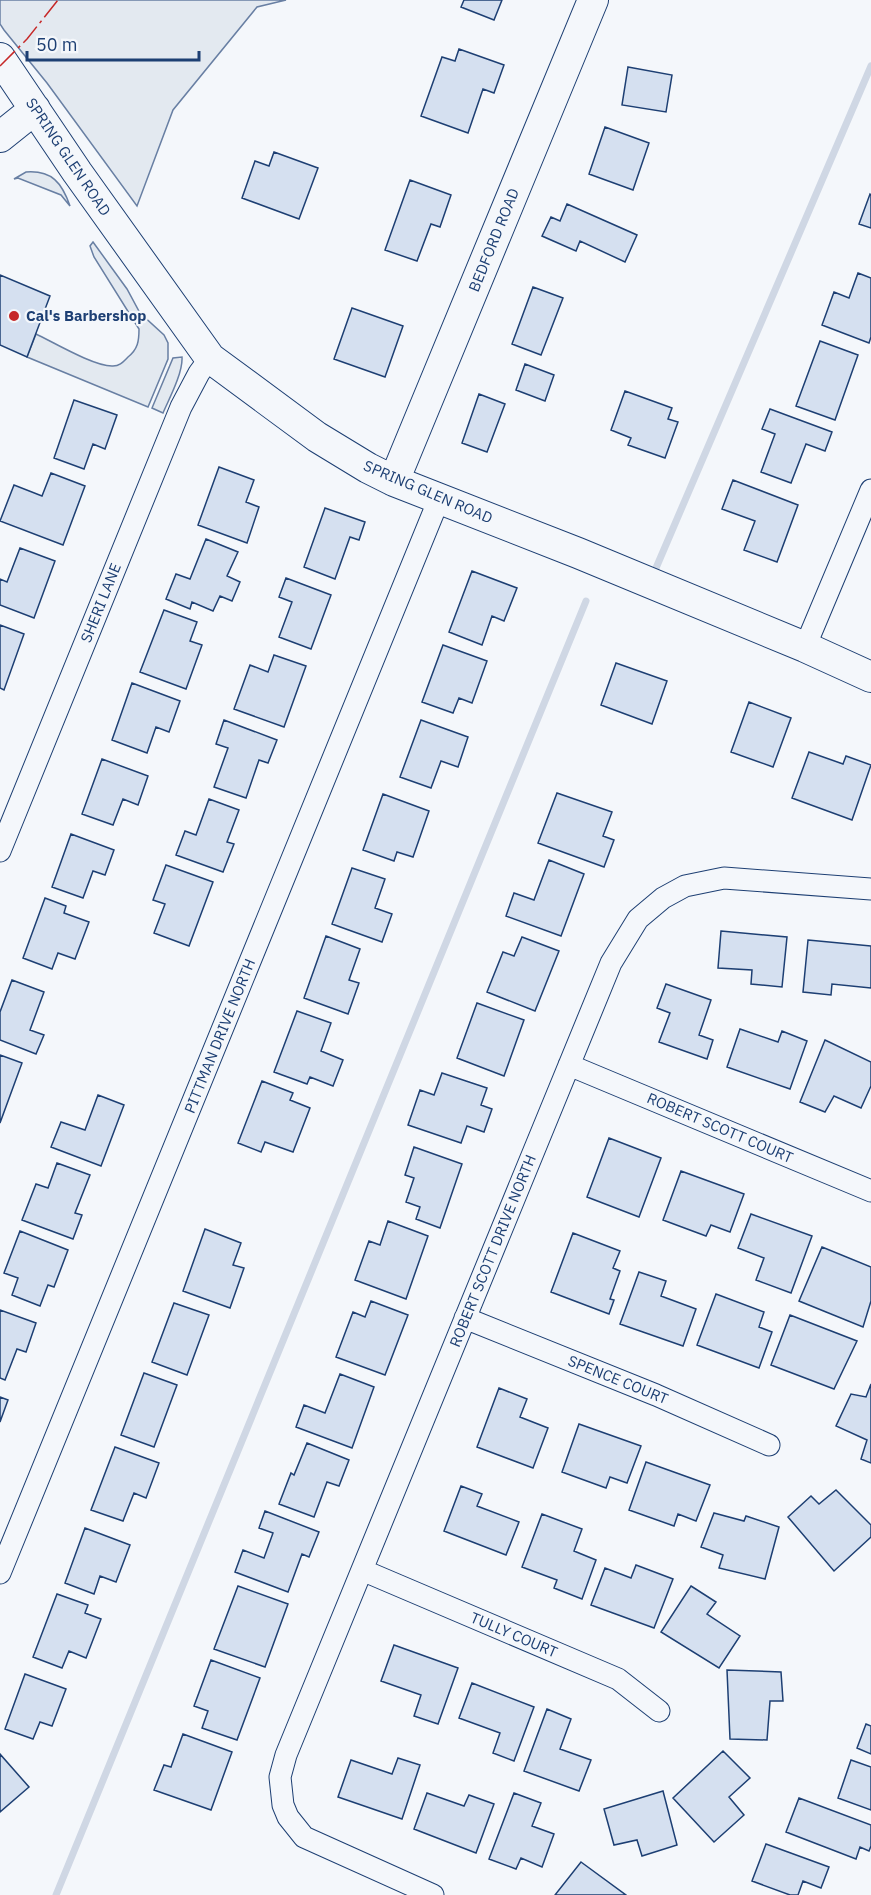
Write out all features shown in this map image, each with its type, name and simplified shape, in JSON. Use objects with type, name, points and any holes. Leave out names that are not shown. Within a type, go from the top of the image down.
[{"type":"street","name":"BEDFORD ROAD","points":[[394,481],[593,0]]},
{"type":"street","name":"SPRING GLEN ROAD","points":[[0,58],[77,172],[210,358],[317,437],[394,481],[578,553],[805,647],[871,678]]},
{"type":"street","points":[[0,137],[35,109]]},
{"type":"street","name":"SHERI LANE","points":[[0,851],[181,407],[199,373],[210,358]]},
{"type":"street","points":[[805,647],[871,490]]},
{"type":"street","name":"PITTMAN DRIVE NORTH","points":[[0,1573],[439,499]]},
{"type":"street","name":"ROBERT SCOTT DRIVE NORTH","points":[[434,1895],[304,1837],[288,1817],[283,1805],[280,1777],[286,1755],[611,963],[638,919],[663,898],[685,886],[724,878],[871,889]]},
{"type":"street","name":"ROBERT SCOTT COURT","points":[[569,1065],[871,1191]]},
{"type":"street","name":"SPENCE COURT","points":[[465,1318],[656,1395],[769,1445]]},
{"type":"street","name":"TULLY COURT","points":[[362,1570],[618,1679],[659,1711]]},
{"type":"shaded area","points":[[0,0],[286,0],[257,7],[173,110],[137,206],[47,83],[0,24]]},
{"type":"shaded area","points":[[26,172],[43,173],[55,180],[70,206],[61,195],[18,178],[14,179]]},
{"type":"shaded area","points":[[93,242],[127,289],[140,313],[164,335],[168,343],[168,359],[148,407],[27,357],[36,334],[96,363],[105,365],[120,364],[136,348],[139,329],[94,257],[90,246]]},
{"type":"shaded area","points":[[182,357],[178,378],[163,413],[152,408],[173,358]]},
{"type":"building","points":[[464,0],[502,0],[494,20],[461,7]]},
{"type":"building","points":[[459,49],[504,65],[494,93],[483,89],[468,133],[421,116],[442,57],[455,61]]},
{"type":"building","points":[[628,67],[672,75],[666,112],[622,105]]},
{"type":"building","points":[[605,127],[649,143],[633,190],[589,174]]},
{"type":"building","points":[[274,152],[318,168],[299,219],[242,198],[255,161],[269,166]]},
{"type":"building","points":[[410,180],[451,195],[440,227],[431,224],[417,261],[385,250]]},
{"type":"building","points":[[871,195],[871,228],[859,224]]},
{"type":"building","points":[[567,204],[637,235],[625,262],[580,241],[576,251],[542,236],[551,217],[560,221]]},
{"type":"building","points":[[858,273],[871,278],[871,337],[869,343],[822,325],[834,292],[849,298]]},
{"type":"building","points":[[0,275],[50,296],[27,357],[0,345]]},
{"type":"building","points":[[533,287],[563,298],[541,355],[512,344]]},
{"type":"building","points":[[352,308],[403,326],[385,377],[334,359]]},
{"type":"building","points":[[820,341],[858,355],[835,420],[796,406]]},
{"type":"building","points":[[525,364],[554,375],[545,401],[516,390]]},
{"type":"building","points":[[625,391],[672,408],[668,419],[678,422],[665,458],[628,445],[631,438],[611,430]]},
{"type":"building","points":[[479,394],[505,404],[487,452],[462,443]]},
{"type":"building","points":[[74,400],[117,415],[105,449],[93,444],[84,469],[54,458]]},
{"type":"building","points":[[770,409],[832,432],[825,451],[806,444],[791,483],[761,472],[775,434],[762,429]]},
{"type":"building","points":[[219,467],[254,480],[246,502],[259,507],[247,543],[198,525]]},
{"type":"building","points":[[51,473],[85,486],[63,545],[0,521],[14,485],[42,496]]},
{"type":"building","points":[[733,480],[798,505],[777,562],[744,550],[755,521],[722,509]]},
{"type":"building","points":[[325,508],[365,522],[359,540],[350,537],[335,579],[304,567]]},
{"type":"building","points":[[206,539],[238,552],[227,576],[240,582],[232,601],[220,596],[213,611],[192,602],[190,609],[166,599],[176,574],[190,579]]},
{"type":"building","points":[[20,548],[55,561],[34,618],[0,605],[0,579],[7,582]]},
{"type":"building","points":[[472,571],[517,588],[504,621],[492,616],[482,645],[449,632]]},
{"type":"building","points":[[286,578],[331,595],[311,649],[279,637],[292,602],[279,597]]},
{"type":"building","points":[[164,610],[197,622],[190,641],[202,645],[186,689],[140,672]]},
{"type":"building","points":[[0,625],[24,634],[4,690],[0,688]]},
{"type":"building","points":[[443,645],[487,661],[472,703],[459,698],[453,713],[422,702]]},
{"type":"building","points":[[274,655],[306,666],[284,727],[234,709],[250,665],[268,672]]},
{"type":"building","points":[[616,663],[667,681],[652,724],[601,705]]},
{"type":"building","points":[[132,683],[180,701],[169,732],[156,727],[147,753],[112,740]]},
{"type":"building","points":[[749,702],[791,718],[773,767],[731,752]]},
{"type":"building","points":[[224,720],[277,740],[268,763],[259,760],[246,798],[214,787],[228,748],[216,744]]},
{"type":"building","points":[[421,720],[468,737],[458,767],[441,761],[431,788],[400,777]]},
{"type":"building","points":[[809,752],[843,764],[846,756],[871,765],[852,820],[792,798]]},
{"type":"building","points":[[102,759],[148,776],[138,805],[123,799],[113,825],[82,814]]},
{"type":"building","points":[[557,793],[612,812],[603,836],[614,840],[604,867],[538,843]]},
{"type":"building","points":[[383,794],[429,811],[413,857],[397,852],[394,861],[363,850]]},
{"type":"building","points":[[209,799],[239,810],[227,842],[234,844],[223,872],[176,855],[185,831],[196,835]]},
{"type":"building","points":[[71,834],[114,850],[105,875],[93,871],[83,898],[52,887]]},
{"type":"building","points":[[549,860],[584,874],[561,936],[506,916],[514,893],[534,900]]},
{"type":"building","points":[[166,865],[213,882],[189,946],[154,933],[165,904],[153,900]]},
{"type":"building","points":[[352,868],[385,879],[375,908],[392,914],[382,942],[332,924]]},
{"type":"building","points":[[45,898],[66,906],[64,913],[89,922],[75,959],[58,953],[52,969],[23,958]]},
{"type":"building","points":[[721,931],[787,937],[782,987],[751,984],[752,970],[718,968]]},
{"type":"building","points":[[326,936],[360,949],[349,980],[359,983],[348,1014],[304,998]]},
{"type":"building","points":[[522,937],[559,951],[535,1011],[487,992],[503,952],[514,956]]},
{"type":"building","points":[[808,940],[871,946],[871,988],[832,984],[831,995],[803,992]]},
{"type":"building","points":[[12,980],[44,992],[30,1030],[44,1035],[36,1054],[0,1040],[0,1012]]},
{"type":"building","points":[[666,984],[711,1000],[699,1035],[713,1040],[707,1059],[659,1042],[670,1013],[657,1008]]},
{"type":"building","points":[[477,1003],[524,1020],[504,1076],[457,1058]]},
{"type":"building","points":[[297,1011],[331,1023],[321,1051],[343,1060],[333,1086],[310,1077],[307,1084],[274,1072]]},
{"type":"building","points":[[740,1029],[778,1042],[782,1031],[807,1041],[790,1089],[727,1067]]},
{"type":"building","points":[[825,1040],[871,1062],[871,1086],[861,1108],[834,1096],[825,1112],[800,1102]]},
{"type":"building","points":[[0,1055],[22,1063],[0,1123]]},
{"type":"building","points":[[442,1073],[487,1088],[481,1105],[492,1109],[484,1132],[467,1126],[461,1143],[408,1125],[420,1090],[434,1095]]},
{"type":"building","points":[[262,1081],[293,1093],[290,1100],[310,1108],[293,1152],[265,1142],[261,1152],[238,1143]]},
{"type":"building","points":[[98,1095],[124,1105],[101,1166],[51,1147],[61,1122],[85,1130]]},
{"type":"building","points":[[609,1138],[661,1158],[639,1217],[587,1197]]},
{"type":"building","points":[[414,1147],[462,1164],[440,1228],[416,1219],[420,1207],[406,1202],[414,1178],[405,1175]]},
{"type":"building","points":[[57,1163],[90,1175],[75,1213],[82,1215],[73,1239],[22,1220],[36,1184],[48,1188]]},
{"type":"building","points":[[681,1171],[744,1194],[730,1232],[711,1225],[706,1236],[663,1220]]},
{"type":"building","points":[[751,1214],[812,1236],[791,1293],[756,1280],[764,1258],[738,1248]]},
{"type":"building","points":[[388,1221],[428,1236],[406,1299],[355,1280],[369,1241],[380,1245]]},
{"type":"building","points":[[205,1229],[241,1243],[233,1265],[244,1268],[230,1308],[183,1291]]},
{"type":"building","points":[[20,1231],[68,1250],[54,1287],[48,1285],[40,1306],[12,1295],[18,1278],[4,1273]]},
{"type":"building","points":[[573,1233],[620,1251],[613,1268],[620,1271],[610,1299],[614,1300],[609,1314],[551,1292]]},
{"type":"building","points":[[822,1247],[871,1267],[871,1301],[863,1327],[799,1301]]},
{"type":"building","points":[[639,1272],[666,1281],[661,1296],[696,1309],[683,1346],[620,1324]]},
{"type":"building","points":[[716,1294],[764,1312],[759,1327],[772,1332],[759,1368],[697,1345]]},
{"type":"building","points":[[371,1301],[408,1315],[385,1375],[336,1357],[353,1312],[365,1317]]},
{"type":"building","points":[[174,1303],[209,1315],[187,1375],[152,1362]]},
{"type":"building","points":[[0,1310],[36,1323],[26,1352],[17,1349],[5,1380],[0,1378]]},
{"type":"building","points":[[790,1315],[857,1341],[834,1389],[771,1365]]},
{"type":"building","points":[[144,1373],[177,1385],[154,1447],[121,1435]]},
{"type":"building","points":[[340,1374],[374,1387],[352,1448],[296,1427],[304,1405],[325,1413]]},
{"type":"building","points":[[871,1384],[871,1463],[861,1459],[867,1440],[836,1426],[851,1394],[866,1397]]},
{"type":"building","points":[[499,1388],[527,1399],[520,1417],[548,1428],[533,1468],[477,1447]]},
{"type":"building","points":[[0,1397],[8,1400],[0,1422]]},
{"type":"building","points":[[579,1424],[641,1446],[627,1483],[610,1477],[606,1488],[562,1472]]},
{"type":"building","points":[[307,1443],[349,1460],[339,1486],[327,1482],[314,1517],[279,1504],[291,1473],[294,1475]]},
{"type":"building","points":[[115,1447],[159,1463],[146,1498],[134,1493],[123,1521],[91,1510]]},
{"type":"building","points":[[646,1462],[710,1485],[696,1521],[678,1514],[674,1526],[629,1510]]},
{"type":"building","points":[[461,1486],[482,1494],[477,1506],[519,1522],[506,1555],[444,1531]]},
{"type":"building","points":[[836,1490],[871,1525],[871,1537],[834,1571],[788,1517],[811,1496],[819,1504]]},
{"type":"building","points":[[265,1511],[319,1532],[309,1557],[302,1554],[288,1592],[235,1572],[243,1550],[264,1558],[273,1533],[259,1528]]},
{"type":"building","points":[[714,1513],[744,1521],[746,1516],[779,1527],[765,1579],[719,1568],[723,1555],[701,1547]]},
{"type":"building","points":[[542,1514],[582,1529],[574,1551],[596,1560],[582,1599],[554,1588],[557,1580],[522,1567]]},
{"type":"building","points":[[85,1528],[130,1545],[116,1582],[100,1576],[94,1594],[65,1583]]},
{"type":"building","points":[[636,1565],[673,1579],[654,1628],[591,1605],[605,1568],[631,1578]]},
{"type":"building","points":[[238,1586],[288,1604],[265,1667],[214,1649]]},
{"type":"building","points":[[691,1586],[716,1602],[707,1614],[740,1636],[719,1668],[661,1632]]},
{"type":"building","points":[[57,1594],[88,1605],[85,1613],[101,1619],[86,1658],[69,1651],[62,1668],[33,1657]]},
{"type":"building","points":[[394,1645],[458,1668],[438,1724],[414,1716],[421,1695],[381,1681]]},
{"type":"building","points":[[211,1660],[260,1678],[237,1740],[202,1728],[208,1711],[194,1706]]},
{"type":"building","points":[[727,1670],[781,1672],[783,1701],[770,1701],[767,1740],[730,1739]]},
{"type":"building","points":[[25,1674],[66,1689],[52,1726],[40,1722],[33,1739],[5,1729]]},
{"type":"building","points":[[472,1683],[534,1707],[514,1761],[493,1753],[500,1733],[459,1718]]},
{"type":"building","points":[[547,1709],[571,1719],[560,1749],[591,1760],[579,1791],[524,1771]]},
{"type":"building","points":[[866,1724],[871,1726],[871,1754],[857,1748]]},
{"type":"building","points":[[183,1734],[232,1752],[211,1810],[154,1790],[164,1765],[171,1767]]},
{"type":"building","points":[[723,1751],[750,1778],[729,1797],[744,1815],[714,1842],[673,1798]]},
{"type":"building","points":[[0,1754],[29,1787],[0,1812]]},
{"type":"building","points":[[398,1758],[420,1765],[402,1819],[338,1797],[351,1760],[392,1774]]},
{"type":"building","points":[[851,1760],[871,1767],[871,1810],[838,1798]]},
{"type":"building","points":[[663,1791],[677,1845],[642,1856],[637,1840],[614,1845],[604,1809]]},
{"type":"building","points":[[427,1793],[464,1806],[469,1795],[494,1804],[476,1853],[414,1829]]},
{"type":"building","points":[[514,1793],[541,1803],[532,1826],[554,1834],[542,1867],[521,1858],[516,1869],[489,1859]]},
{"type":"building","points":[[799,1798],[871,1825],[869,1851],[860,1847],[856,1859],[786,1832]]},
{"type":"building","points":[[766,1844],[829,1867],[821,1888],[803,1881],[798,1895],[790,1895],[752,1881]]},
{"type":"building","points":[[581,1862],[626,1895],[555,1895]]},
{"type":"waterway","points":[[656,568],[871,66]]},
{"type":"waterway","points":[[56,1895],[586,601]]},
{"type":"power","points":[[0,66],[27,39],[58,0]]},
{"type":"place","name":"Cal's Barbershop","points":[[14,316]]}]
